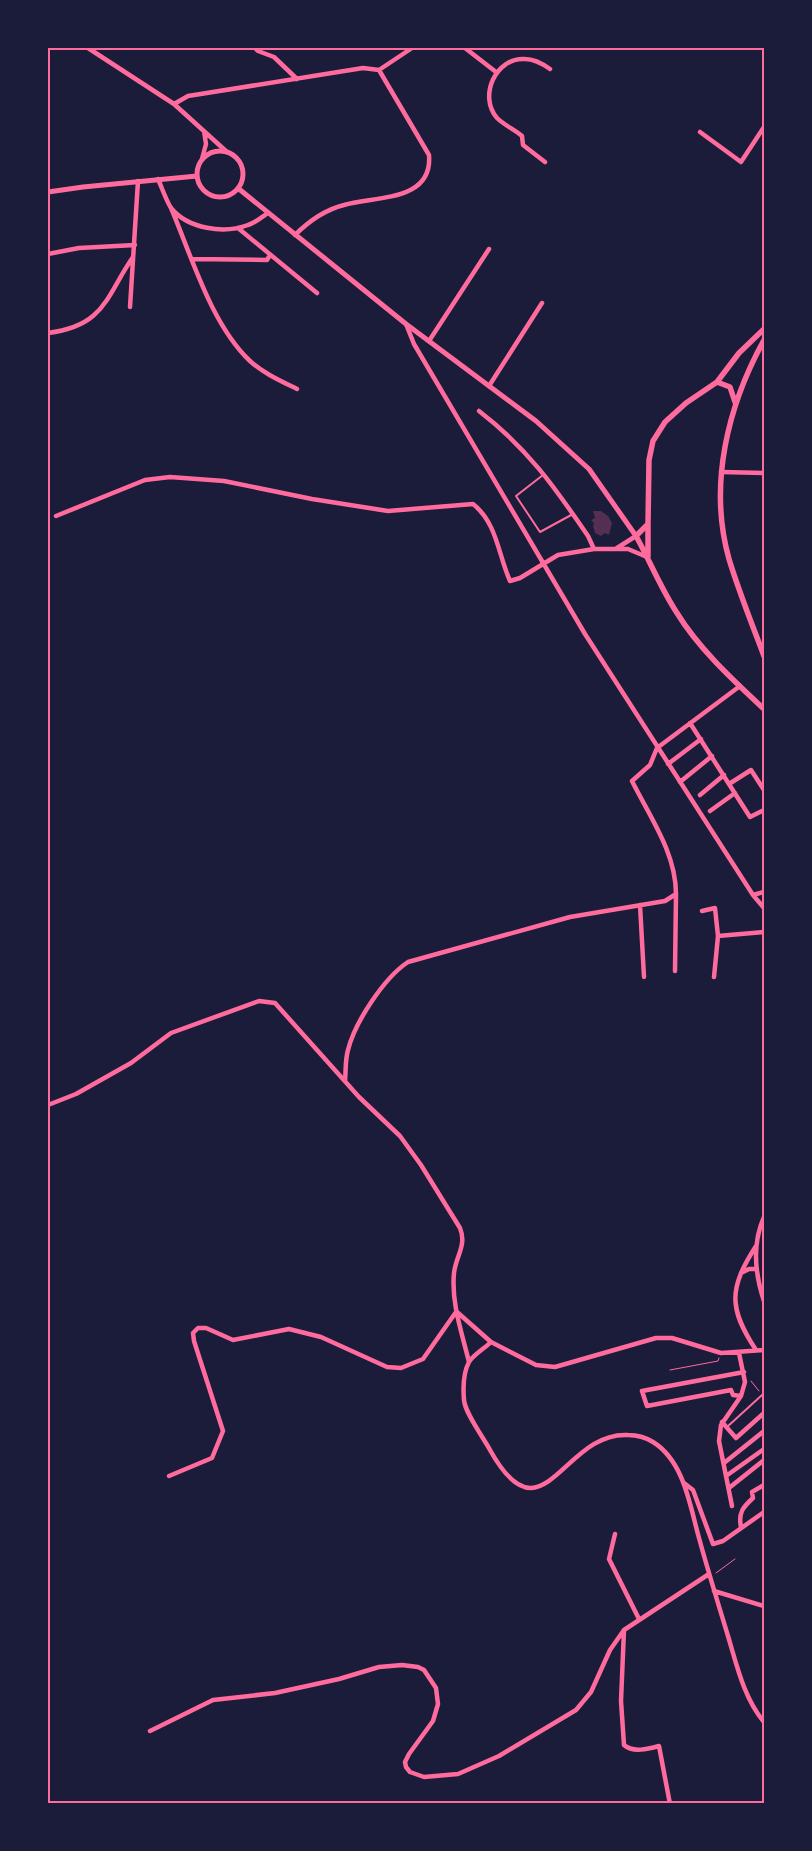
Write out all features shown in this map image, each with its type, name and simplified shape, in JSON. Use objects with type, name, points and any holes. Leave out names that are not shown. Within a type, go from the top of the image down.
[{"type":"main road","points":[[648,558],[649,460],[653,441],[665,422],[679,409],[717,382],[739,353],[764,329]]},
{"type":"main road","points":[[754,340],[759,343],[759,350]]},
{"type":"main road","points":[[764,340],[735,402],[721,472],[721,508],[728,557],[764,656]]},
{"type":"main road","points":[[717,382],[730,387],[735,402]]},
{"type":"main road","points":[[648,524],[636,536],[676,613],[689,631],[764,709]]},
{"type":"street","points":[[89,48],[174,104],[204,131],[226,152],[238,159],[242,166],[242,182],[239,189],[225,197],[210,195],[203,190],[197,176],[206,144],[204,131]]},
{"type":"street","points":[[255,48],[274,57],[297,80]]},
{"type":"street","points":[[174,104],[188,96],[363,68],[379,70],[412,48]]},
{"type":"street","points":[[465,48],[496,72]]},
{"type":"street","points":[[545,162],[523,145],[522,136],[497,118],[490,105],[489,93],[496,72],[509,63],[524,58],[538,62],[550,69]]},
{"type":"street","points":[[295,235],[318,215],[343,205],[408,193],[426,177],[430,166],[429,155],[379,70]]},
{"type":"street","points":[[700,132],[740,162],[764,127]]},
{"type":"street","points":[[202,159],[213,152],[226,152]]},
{"type":"street","points":[[48,192],[197,176]]},
{"type":"street","points":[[158,179],[214,310],[238,347],[251,362],[263,371],[297,389]]},
{"type":"street","points":[[130,307],[138,181]]},
{"type":"street","points":[[239,189],[406,324],[536,421],[589,469],[636,536],[617,548]]},
{"type":"street","points":[[171,208],[187,221],[207,228],[230,230],[249,225],[268,213]]},
{"type":"street","points":[[238,228],[317,293]]},
{"type":"street","points":[[48,254],[79,248],[135,245]]},
{"type":"street","points":[[428,341],[489,249]]},
{"type":"street","points":[[48,333],[75,327],[97,312],[108,300],[134,255]]},
{"type":"street","points":[[192,259],[267,260],[270,255]]},
{"type":"street","points":[[489,386],[542,303]]},
{"type":"street","points":[[406,324],[414,344],[585,634],[753,895],[764,908]]},
{"type":"street","points":[[479,411],[523,448],[573,514],[588,536],[594,549]]},
{"type":"street","points":[[721,472],[764,473]]},
{"type":"street","points":[[56,516],[145,480],[170,477],[224,480],[312,499],[388,511],[473,504],[482,511],[494,530],[502,564],[510,581],[558,556],[594,549],[617,548],[634,550],[648,558]]},
{"type":"street","points":[[675,971],[676,875],[664,842],[632,781],[650,765],[657,748],[740,686]]},
{"type":"street","points":[[690,723],[750,817],[764,810]]},
{"type":"street","points":[[668,764],[701,739]]},
{"type":"street","points":[[680,782],[712,756]]},
{"type":"street","points":[[730,784],[751,770],[764,790]]},
{"type":"street","points":[[700,794],[724,775]]},
{"type":"street","points":[[710,811],[735,793]]},
{"type":"street","points":[[753,895],[764,892]]},
{"type":"street","points":[[345,1080],[348,1051],[354,1030],[391,976],[408,962],[570,917],[666,901],[676,894]]},
{"type":"street","points":[[640,905],[644,976]]},
{"type":"street","points":[[702,910],[715,908],[718,936],[714,977]]},
{"type":"street","points":[[718,936],[764,932]]},
{"type":"street","points":[[48,1106],[76,1094],[131,1063],[171,1033],[260,1001],[275,1004],[400,1136],[421,1164],[460,1228],[463,1236],[462,1246],[454,1271],[453,1286],[456,1312],[469,1362],[464,1381],[464,1403],[497,1462],[513,1481],[524,1488],[543,1486],[590,1444],[620,1435],[636,1436],[652,1441],[663,1450],[684,1483],[709,1575],[745,1690],[754,1710],[764,1722]]},
{"type":"street","points":[[756,1350],[736,1313],[734,1293],[740,1274],[756,1246],[764,1218]]},
{"type":"street","points":[[756,1246],[756,1269],[764,1301]]},
{"type":"street","points":[[740,1274],[749,1269],[756,1269]]},
{"type":"street","points":[[456,1312],[491,1342],[536,1365],[555,1366],[656,1338],[672,1338],[722,1353],[756,1350],[763,1353]]},
{"type":"street","points":[[169,1476],[209,1461],[215,1455],[222,1438],[223,1425],[192,1336],[198,1328],[206,1328],[233,1340],[289,1329],[321,1337],[387,1367],[401,1368],[423,1359],[456,1312]]},
{"type":"street","points":[[469,1362],[491,1342]]},
{"type":"street","points":[[732,1506],[719,1441],[722,1422],[741,1396],[745,1382],[739,1353]]},
{"type":"street","points":[[741,1396],[732,1395],[731,1390],[647,1406],[642,1391],[744,1372]]},
{"type":"street","points":[[722,1422],[736,1438],[764,1413]]},
{"type":"street","points":[[724,1463],[764,1431]]},
{"type":"street","points":[[726,1476],[764,1448]]},
{"type":"street","points":[[729,1488],[764,1460]]},
{"type":"street","points":[[684,1483],[693,1490],[713,1544],[723,1541],[764,1512]]},
{"type":"street","points":[[741,1527],[739,1519],[742,1508],[753,1498],[752,1492],[764,1485]]},
{"type":"street","points":[[615,1534],[610,1559],[639,1619]]},
{"type":"street","points":[[150,1731],[213,1700],[275,1693],[338,1679],[379,1667],[402,1665],[418,1667],[429,1674],[436,1688],[438,1704],[433,1721],[405,1762],[406,1767],[410,1772],[424,1777],[458,1774],[499,1756],[576,1710],[591,1692],[610,1650],[624,1630],[709,1575]]},
{"type":"street","points":[[714,1591],[764,1606]]},
{"type":"street","points":[[624,1630],[621,1701],[624,1745],[628,1748],[646,1750],[659,1746],[670,1804]]},
{"type":"lane","points":[[544,474],[516,496],[532,523],[540,532],[573,514]]},
{"type":"lane","points":[[726,1427],[762,1395]]},
{"type":"path","points":[[670,1370],[718,1361],[722,1353]]},
{"type":"path","points":[[744,1372],[762,1395]]},
{"type":"path","points":[[709,1575],[735,1559]]},
{"type":"building","points":[[593,511],[601,511],[608,516],[612,523],[609,535],[605,533],[601,536],[595,533],[594,523],[591,520],[595,518]]}]
